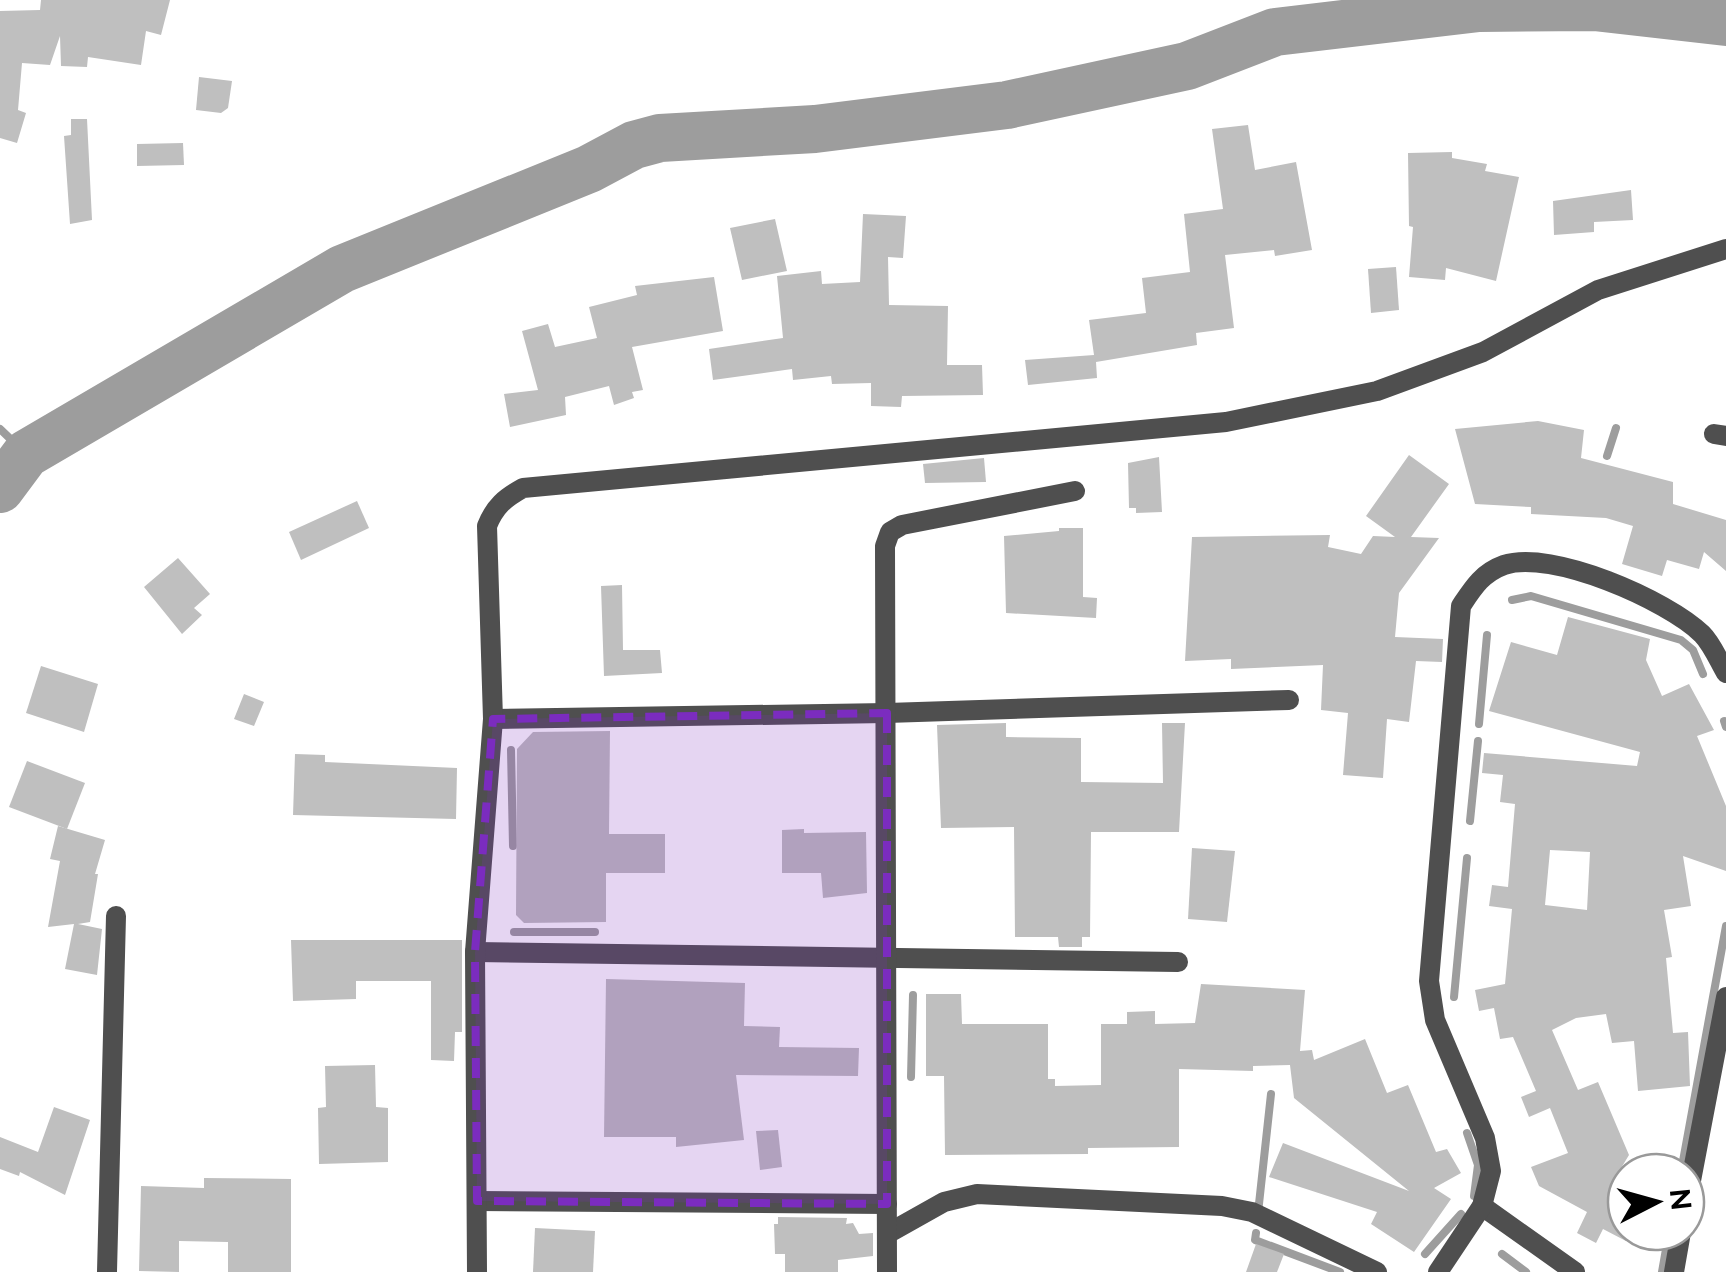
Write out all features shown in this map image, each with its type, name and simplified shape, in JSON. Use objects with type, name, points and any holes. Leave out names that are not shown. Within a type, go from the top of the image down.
[{"type":"street","points":[[476,1272],[476,952],[494,719],[487,526],[494,509],[523,488],[1226,422],[1377,391],[1483,352],[1598,290],[1726,249]]},
{"type":"street","points":[[887,1272],[885,546],[890,532],[902,525],[1076,491]]},
{"type":"street","points":[[1438,1272],[1482,1206],[1490,1170],[1485,1138],[1435,1020],[1428,981],[1461,606],[1478,580],[1505,565],[1539,560],[1670,610],[1704,636],[1726,674]]},
{"type":"street","points":[[494,719],[888,714],[1289,700]]},
{"type":"street","points":[[108,1272],[116,916]]},
{"type":"street","points":[[476,952],[1178,962]]},
{"type":"street","points":[[1696,1152],[1726,997]]},
{"type":"street","points":[[887,1234],[944,1202],[977,1194],[1222,1206],[1252,1212],[1377,1272]]},
{"type":"street","points":[[477,1201],[887,1204]]},
{"type":"street","points":[[1482,1206],[1574,1272]]},
{"type":"highlighted area","points":[[887,713],[887,1204],[477,1201],[475,952],[493,719]]},
{"type":"building","points":[[41,0],[170,0],[161,35],[146,31],[141,65],[88,57],[87,67],[61,66],[60,36],[50,65],[22,63],[18,110],[26,113],[17,143],[0,138],[0,11],[40,10]]},
{"type":"building","points":[[199,77],[232,81],[228,108],[221,113],[196,110]]},
{"type":"building","points":[[71,119],[87,119],[92,220],[70,224],[64,136],[71,135]]},
{"type":"building","points":[[1248,125],[1255,170],[1296,162],[1312,250],[1275,256],[1274,250],[1225,255],[1234,328],[1196,333],[1197,345],[1096,362],[1097,378],[1028,385],[1025,360],[1094,355],[1089,320],[1146,313],[1142,278],[1190,272],[1184,214],[1223,209],[1212,129]]},
{"type":"building","points":[[183,143],[184,165],[137,166],[137,144]]},
{"type":"building","points":[[1452,152],[1452,158],[1487,164],[1485,171],[1519,177],[1496,281],[1446,268],[1445,280],[1409,277],[1413,227],[1409,226],[1408,153]]},
{"type":"building","points":[[1631,190],[1633,220],[1594,222],[1594,232],[1554,235],[1553,201]]},
{"type":"building","points":[[863,214],[906,216],[903,258],[888,257],[889,305],[948,306],[947,365],[982,365],[983,395],[902,396],[901,407],[871,406],[871,383],[832,384],[831,376],[793,380],[792,369],[713,380],[709,349],[783,338],[777,276],[821,271],[822,284],[860,282]]},
{"type":"building","points":[[775,219],[787,271],[742,280],[730,228]]},
{"type":"building","points":[[1396,267],[1399,310],[1371,313],[1368,269]]},
{"type":"building","points":[[714,277],[723,331],[632,347],[643,390],[632,392],[634,398],[614,405],[609,386],[565,397],[566,415],[510,427],[504,394],[538,390],[522,331],[548,324],[555,347],[597,338],[589,307],[637,295],[635,286]]},
{"type":"building","points":[[1538,421],[1584,430],[1581,458],[1673,482],[1673,504],[1726,520],[1726,571],[1704,552],[1699,569],[1667,560],[1662,576],[1622,564],[1633,526],[1606,518],[1531,514],[1531,507],[1475,504],[1455,429]]},
{"type":"building","points":[[1409,455],[1449,484],[1411,537],[1439,538],[1399,593],[1395,637],[1443,639],[1442,662],[1416,661],[1409,722],[1387,719],[1383,778],[1343,775],[1348,713],[1321,710],[1323,665],[1231,669],[1231,659],[1185,661],[1192,537],[1330,535],[1328,547],[1361,554],[1373,536],[1395,537],[1366,516]]},
{"type":"building","points":[[1159,457],[1162,512],[1136,513],[1136,508],[1129,508],[1128,463]]},
{"type":"building","points":[[984,458],[986,482],[925,483],[923,464]]},
{"type":"building","points":[[357,501],[369,528],[301,560],[289,532]]},
{"type":"building","points":[[1083,528],[1083,597],[1097,598],[1096,618],[1006,613],[1004,536]]},
{"type":"building","points":[[178,558],[210,594],[194,608],[202,615],[182,634],[144,587]]},
{"type":"building","points":[[622,585],[623,650],[660,650],[662,673],[604,676],[601,586]]},
{"type":"building","points":[[1568,617],[1650,639],[1646,660],[1662,696],[1689,684],[1714,730],[1697,736],[1726,806],[1726,871],[1683,856],[1691,906],[1664,910],[1672,957],[1666,958],[1673,1033],[1688,1032],[1690,1086],[1638,1091],[1634,1041],[1612,1043],[1606,1014],[1576,1018],[1552,1030],[1578,1090],[1598,1082],[1628,1152],[1606,1152],[1606,1231],[1603,1229],[1596,1243],[1577,1233],[1587,1212],[1539,1186],[1531,1167],[1568,1153],[1550,1108],[1529,1117],[1521,1097],[1536,1091],[1513,1037],[1500,1039],[1494,1008],[1479,1011],[1475,990],[1505,984],[1512,909],[1489,906],[1492,885],[1508,887],[1515,804],[1500,802],[1503,775],[1482,773],[1484,753],[1637,766],[1640,752],[1489,711],[1511,642],[1557,655]],"holes":[[[1550,850],[1590,852],[1587,910],[1545,905]]]},
{"type":"building","points":[[41,666],[98,684],[84,732],[26,713]]},
{"type":"building","points":[[244,694],[264,702],[254,726],[234,719]]},
{"type":"building","points":[[1006,723],[1006,737],[1081,738],[1081,782],[1163,783],[1162,723],[1185,723],[1179,832],[1091,832],[1090,937],[1082,937],[1082,947],[1059,947],[1058,937],[1015,937],[1014,827],[941,828],[937,725]]},
{"type":"building","points":[[610,731],[609,834],[665,834],[665,873],[606,873],[606,922],[524,923],[516,915],[517,749],[533,732]]},
{"type":"building","points":[[295,754],[325,755],[325,762],[457,768],[456,819],[293,815]]},
{"type":"building","points":[[27,761],[85,783],[67,829],[9,807]]},
{"type":"building","points":[[58,826],[105,840],[95,874],[90,922],[78,924],[102,929],[97,975],[65,969],[74,924],[48,927],[60,861],[50,859]]},
{"type":"building","points":[[804,829],[804,833],[866,832],[867,893],[823,898],[821,873],[782,873],[782,830]]},
{"type":"building","points":[[1192,848],[1235,851],[1227,922],[1188,919]]},
{"type":"building","points":[[291,940],[462,940],[462,1032],[455,1032],[454,1061],[431,1060],[431,981],[356,981],[356,999],[293,1001]]},
{"type":"building","points":[[606,979],[745,983],[744,1026],[780,1027],[779,1047],[859,1048],[858,1076],[736,1075],[744,1140],[676,1147],[676,1137],[604,1137]]},
{"type":"building","points":[[1201,984],[1305,990],[1300,1051],[1312,1050],[1314,1060],[1365,1039],[1387,1093],[1408,1085],[1436,1152],[1447,1149],[1461,1173],[1434,1188],[1451,1199],[1414,1252],[1371,1224],[1377,1212],[1269,1177],[1283,1143],[1409,1191],[1294,1098],[1290,1065],[1253,1066],[1253,1071],[1179,1069],[1179,1147],[1088,1148],[1088,1154],[945,1155],[944,1076],[926,1076],[926,994],[961,994],[962,1024],[1048,1024],[1048,1079],[1055,1079],[1055,1086],[1101,1085],[1101,1024],[1127,1024],[1127,1012],[1155,1011],[1155,1024],[1195,1023]]},
{"type":"building","points":[[375,1065],[376,1107],[388,1108],[388,1162],[319,1164],[318,1108],[326,1107],[325,1066]]},
{"type":"building","points":[[54,1107],[90,1120],[65,1195],[20,1172],[19,1176],[0,1169],[0,1137],[38,1152]]},
{"type":"building","points":[[778,1130],[782,1167],[760,1170],[756,1131]]},
{"type":"building","points":[[204,1178],[291,1179],[291,1272],[228,1272],[228,1242],[179,1241],[179,1272],[139,1271],[141,1186],[204,1188]]},
{"type":"building","points":[[778,1217],[847,1218],[846,1224],[853,1223],[859,1234],[873,1233],[873,1256],[838,1260],[838,1272],[785,1272],[785,1254],[775,1254],[774,1224],[778,1224]]},
{"type":"building","points":[[535,1228],[595,1231],[593,1272],[533,1272]]},
{"type":"building","points":[[1256,1244],[1284,1254],[1277,1272],[1246,1272]]},
{"type":"waterway","points":[[0,489],[26,454],[342,269],[589,169],[634,145],[660,138],[815,129],[1007,105],[1187,66],[1275,32],[1479,8],[1594,7],[1726,22]]},
{"type":"waterway","points":[[1607,456],[1616,428]]},
{"type":"waterway","points":[[0,429],[26,454]]},
{"type":"waterway","points":[[1512,600],[1531,596],[1681,640],[1693,650],[1703,674]]},
{"type":"waterway","points":[[1479,724],[1487,635]]},
{"type":"waterway","points":[[1724,721],[1726,727]]},
{"type":"waterway","points":[[1470,821],[1478,741]]},
{"type":"waterway","points":[[511,750],[513,846]]},
{"type":"waterway","points":[[1454,997],[1467,858]]},
{"type":"waterway","points":[[1685,1152],[1726,926]]},
{"type":"waterway","points":[[514,932],[595,932]]},
{"type":"waterway","points":[[911,1077],[913,995]]},
{"type":"waterway","points":[[1258,1213],[1271,1094]]},
{"type":"waterway","points":[[1467,1133],[1478,1165],[1474,1196]]},
{"type":"waterway","points":[[1425,1254],[1461,1214]]},
{"type":"waterway","points":[[1256,1233],[1255,1240],[1340,1272]]},
{"type":"waterway","points":[[1662,1272],[1666,1252]]},
{"type":"waterway","points":[[1502,1254],[1526,1272]]}]
